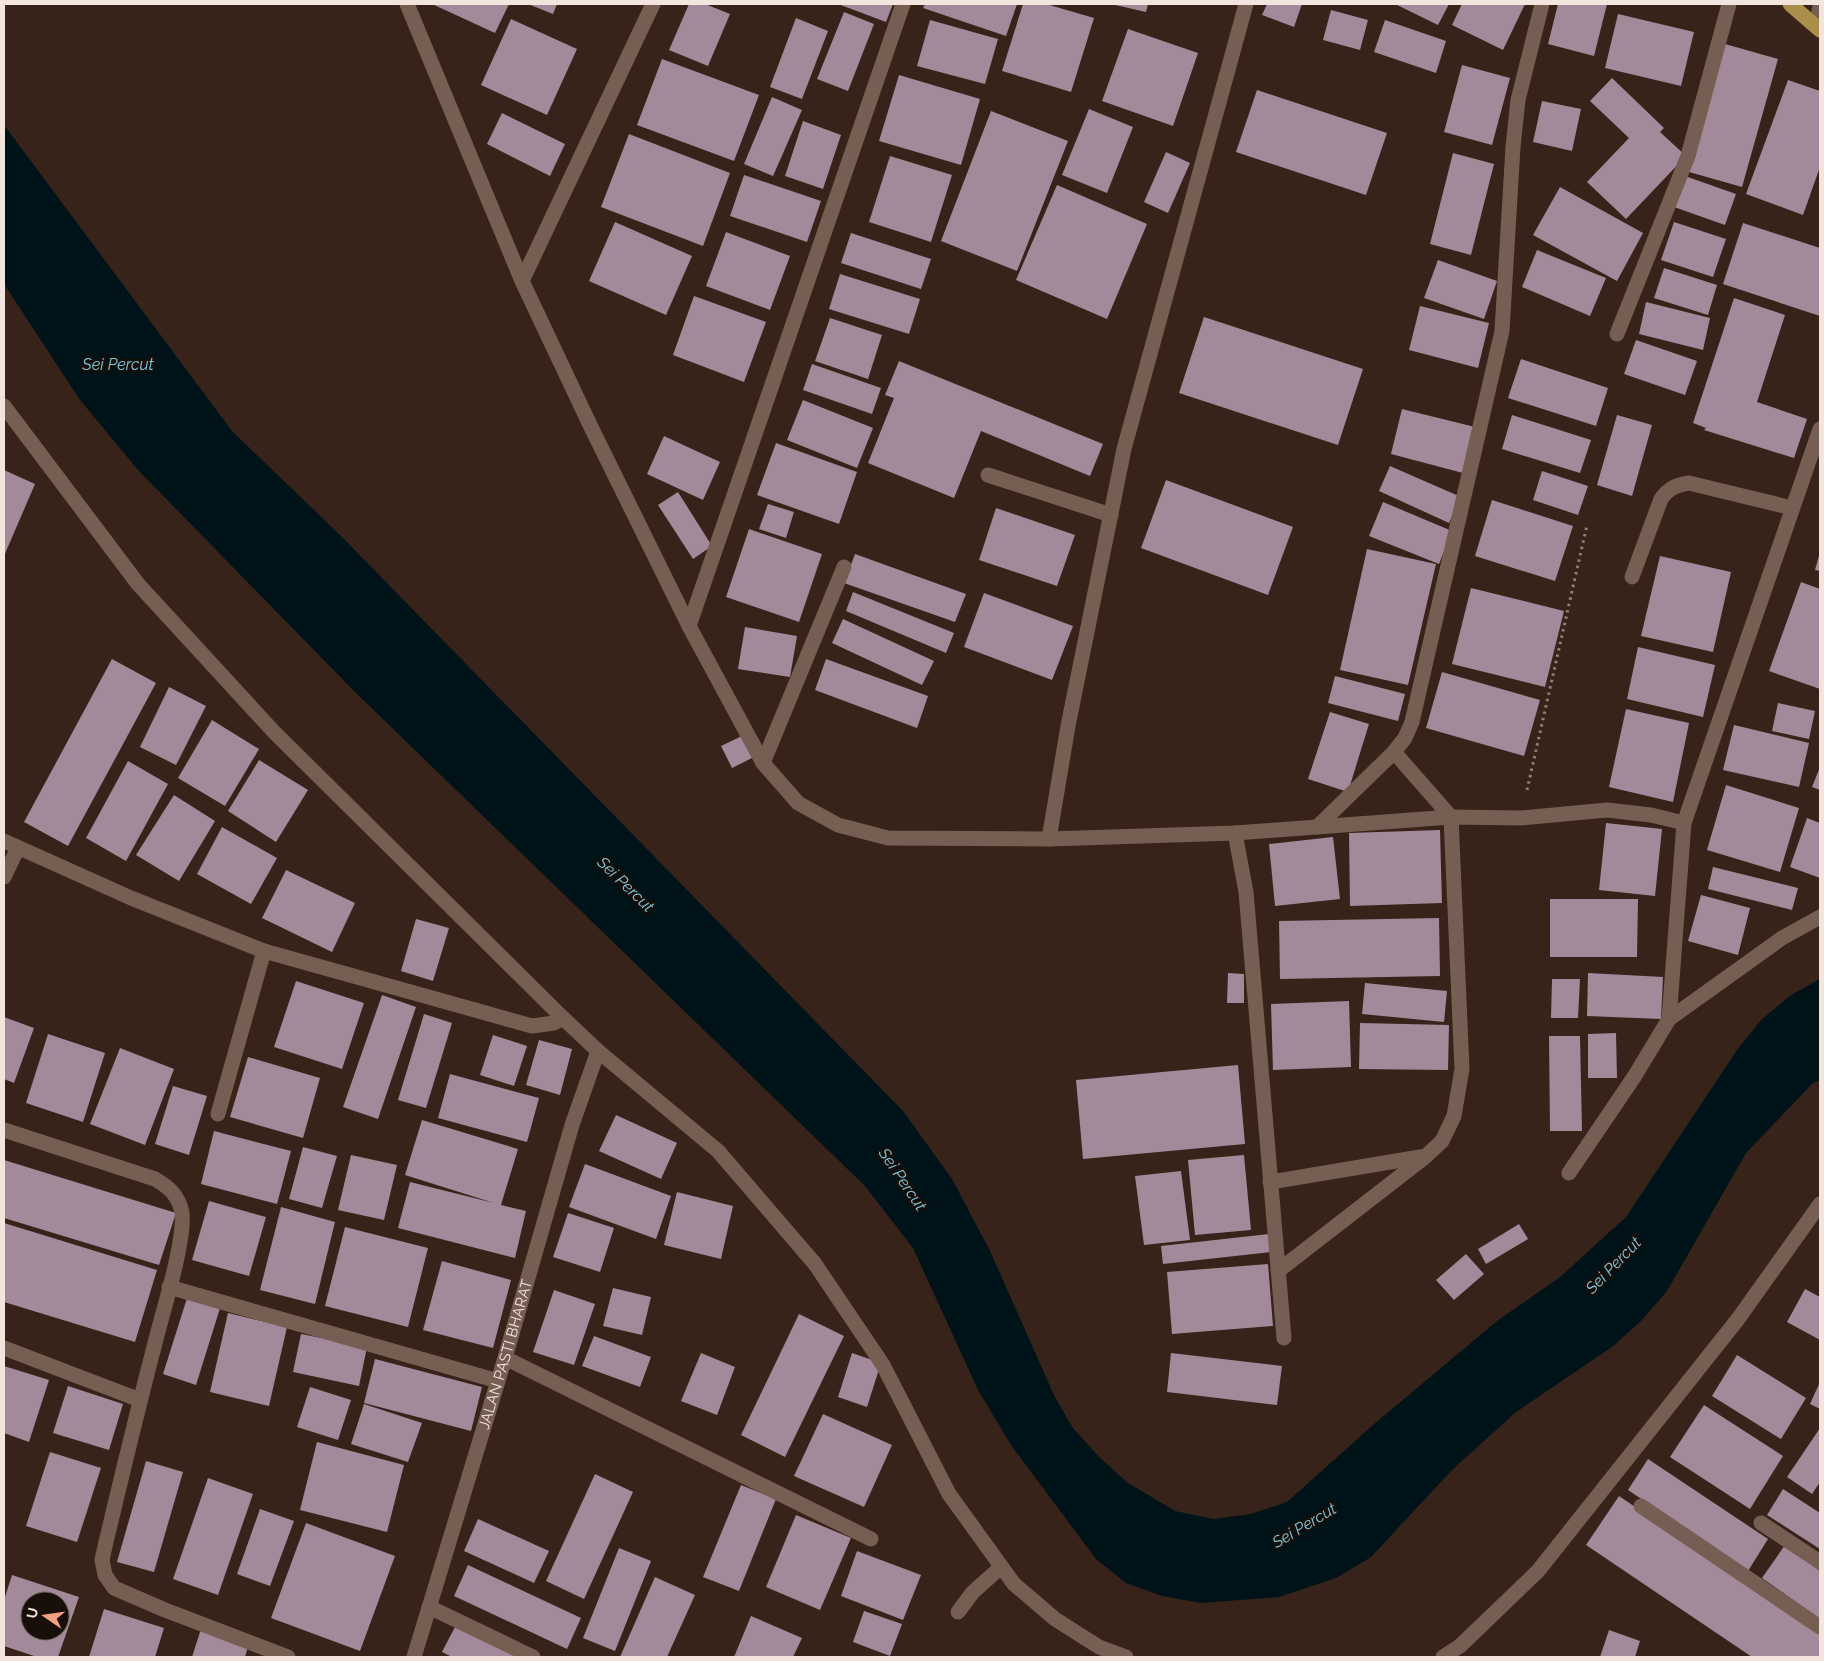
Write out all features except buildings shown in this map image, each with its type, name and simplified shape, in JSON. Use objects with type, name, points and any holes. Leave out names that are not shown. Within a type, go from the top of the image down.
[{"type":"main road","points":[[1790,4],[1818,28]]},
{"type":"street","points":[[522,281],[653,4]]},
{"type":"street","points":[[689,626],[903,4]]},
{"type":"street","points":[[1049,839],[1068,726],[1127,440],[1246,4]]},
{"type":"street","points":[[1317,826],[1394,752],[1405,738],[1412,722],[1502,331],[1513,147],[1518,100],[1542,4]]},
{"type":"street","points":[[1617,334],[1688,156],[1729,4]]},
{"type":"street","points":[[410,6],[522,281],[689,626],[763,763],[798,803],[838,825],[888,838],[1049,839],[1235,833],[1451,817],[1521,818],[1607,810],[1651,815],[1684,823]]},
{"type":"street","points":[[1818,28],[1820,6]]},
{"type":"street","points":[[4,406],[138,584],[274,732],[563,1018],[598,1051],[718,1151],[815,1264],[883,1365],[949,1494],[1000,1568],[1014,1584],[1055,1618],[1099,1647],[1126,1657]]},
{"type":"street","points":[[1669,1019],[1684,823],[1820,429]]},
{"type":"street","points":[[988,475],[1111,515]]},
{"type":"street","points":[[1632,577],[1661,499],[1667,491],[1678,484],[1689,484],[1792,508]]},
{"type":"street","points":[[763,763],[844,567]]},
{"type":"street","points":[[1278,1271],[1426,1156],[1442,1141],[1454,1116],[1462,1068],[1451,817],[1394,752]]},
{"type":"street","points":[[1235,833],[1246,892],[1284,1338]]},
{"type":"street","points":[[4,840],[131,898],[264,951],[532,1026],[554,1024],[563,1018]]},
{"type":"street","points":[[4,877],[18,848]]},
{"type":"street","points":[[1569,1173],[1634,1077],[1669,1019],[1782,938],[1820,917]]},
{"type":"street","points":[[218,1114],[264,951]]},
{"type":"street","name":"JALAN PASTI BHARAT","points":[[414,1657],[498,1382],[572,1125],[598,1051]]},
{"type":"street","points":[[4,1130],[155,1178],[169,1187],[176,1196],[182,1218],[169,1287],[102,1560],[104,1575],[114,1588],[165,1610],[288,1657]]},
{"type":"street","points":[[1270,1182],[1426,1156]]},
{"type":"street","points":[[1443,1657],[1460,1646],[1538,1571],[1738,1319],[1820,1204]]},
{"type":"street","points":[[169,1287],[498,1382]]},
{"type":"street","points":[[4,1348],[140,1400]]},
{"type":"street","points":[[505,1358],[871,1539]]},
{"type":"street","points":[[1641,1506],[1820,1627]]},
{"type":"street","points":[[1761,1523],[1820,1562]]},
{"type":"street","points":[[958,1612],[973,1592],[1000,1568]]},
{"type":"street","points":[[430,1607],[533,1657]]},
{"type":"path","points":[[1521,818],[1587,525]]},
{"type":"water","name":"Sei Percut","points":[[4,125],[232,431],[342,537],[903,1111],[952,1179],[990,1251],[1053,1393],[1072,1427],[1099,1457],[1128,1483],[1175,1511],[1213,1519],[1251,1514],[1287,1502],[1373,1425],[1497,1321],[1560,1277],[1626,1217],[1737,1050],[1761,1020],[1791,995],[1820,979],[1820,1080],[1813,1083],[1746,1153],[1667,1291],[1641,1321],[1612,1347],[1516,1412],[1452,1470],[1371,1557],[1336,1578],[1279,1597],[1201,1603],[1162,1596],[1126,1583],[1096,1559],[1011,1445],[978,1390],[913,1248],[865,1186],[355,692],[139,471],[80,400],[4,284]]}]
